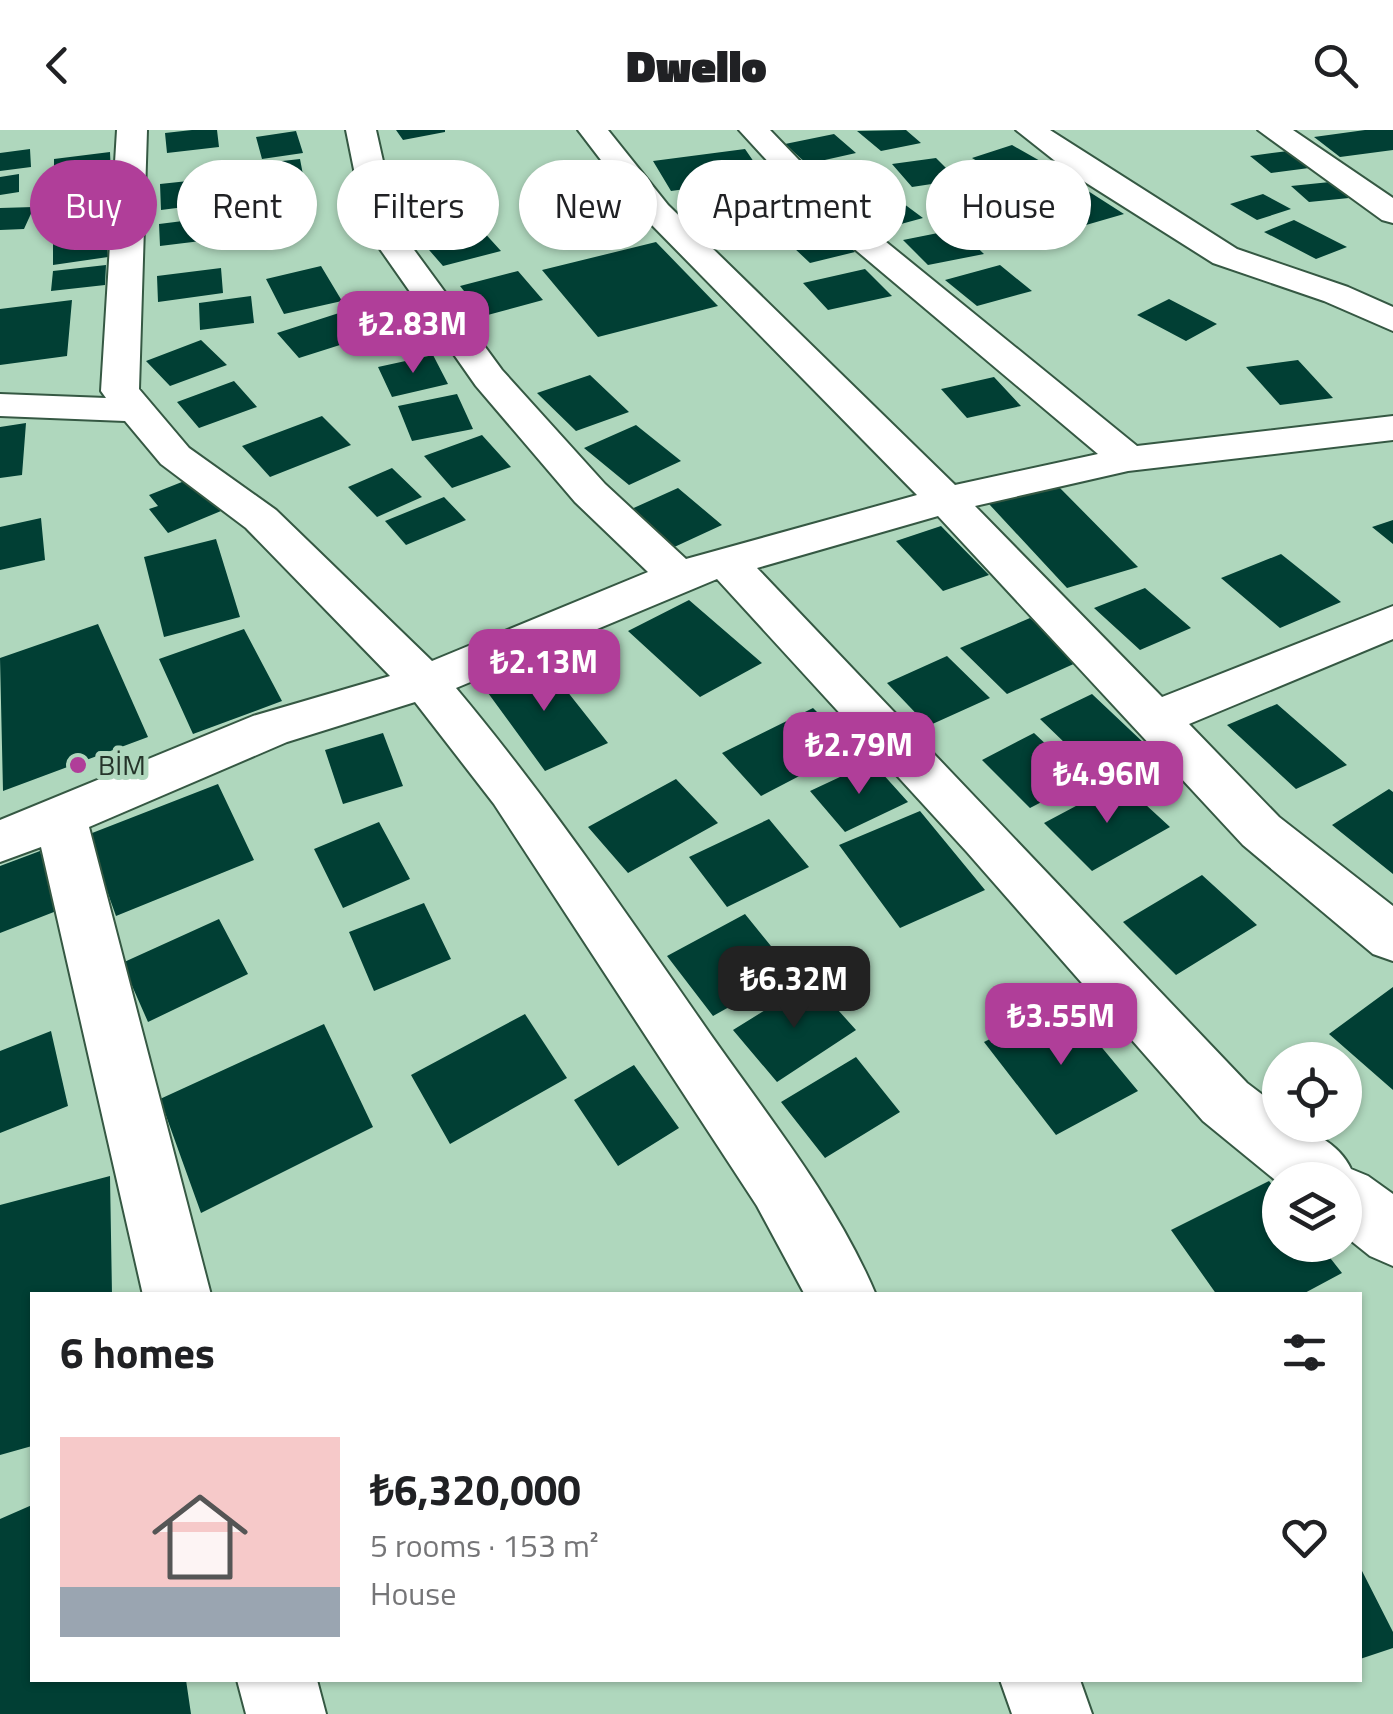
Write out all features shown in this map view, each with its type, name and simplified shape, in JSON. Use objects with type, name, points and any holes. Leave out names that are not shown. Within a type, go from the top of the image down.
[{"type":"street","points":[[132,130],[120,391],[175,456],[260,519],[425,682],[523,806],[779,1185],[840,1292]]},
{"type":"street","points":[[361,130],[382,229],[489,378],[590,493],[702,570],[1226,1102],[1301,1162]]},
{"type":"street","points":[[593,130],[656,212],[946,500],[1261,830],[1393,938]]},
{"type":"street","points":[[754,130],[836,218],[1128,460]]},
{"type":"street","points":[[1033,130],[1094,175],[1224,256],[1336,294],[1393,320]]},
{"type":"street","points":[[1274,130],[1393,213]]},
{"type":"street","points":[[0,405],[63,410],[135,409]]},
{"type":"street","points":[[0,842],[270,729],[425,682],[702,570],[946,500],[1128,460],[1393,428]]},
{"type":"street","points":[[1155,719],[1393,621]]},
{"type":"street","points":[[60,816],[176,1292]]},
{"type":"street","points":[[1362,1210],[1393,1234]]},
{"type":"street","points":[[278,1682],[286,1714]]},
{"type":"street","points":[[1041,1682],[1052,1714]]},
{"type":"building","points":[[217,130],[219,147],[167,153],[165,133]]},
{"type":"building","points":[[396,130],[445,130],[445,132],[403,140]]},
{"type":"building","points":[[906,130],[921,143],[881,151],[857,131]]},
{"type":"building","points":[[1393,130],[1393,150],[1340,157],[1314,137]]},
{"type":"building","points":[[296,131],[303,153],[262,159],[256,137]]},
{"type":"building","points":[[834,134],[856,153],[803,160],[785,144]]},
{"type":"building","points":[[1012,145],[1038,160],[975,160],[972,158]]},
{"type":"building","points":[[30,149],[30,167],[0,171],[0,153]]},
{"type":"building","points":[[745,149],[753,160],[677,160],[677,190],[671,191],[657,160]]},
{"type":"building","points":[[1288,151],[1309,168],[1271,173],[1250,156]]},
{"type":"building","points":[[110,152],[110,160],[54,159]]},
{"type":"building","points":[[936,158],[938,160],[926,160],[926,185],[912,187],[906,180],[906,162]]},
{"type":"building","points":[[19,174],[19,192],[0,195],[0,177]]},
{"type":"building","points":[[177,182],[177,208],[161,210],[160,184]]},
{"type":"building","points":[[1330,182],[1349,198],[1309,202],[1291,186]]},
{"type":"building","points":[[1091,193],[1124,214],[1091,224]]},
{"type":"building","points":[[1263,194],[1291,209],[1257,220],[1230,204]]},
{"type":"building","points":[[906,205],[923,218],[906,223]]},
{"type":"building","points":[[30,207],[24,229],[0,230],[0,208]]},
{"type":"building","points":[[1294,220],[1347,247],[1316,259],[1264,232]]},
{"type":"building","points":[[177,222],[177,244],[160,246],[159,224]]},
{"type":"building","points":[[926,235],[926,250],[980,250],[984,254],[928,265],[906,239]]},
{"type":"building","points":[[657,243],[718,306],[598,337],[542,270],[623,250],[657,250]]},
{"type":"building","points":[[53,250],[108,250],[108,257],[53,265]]},
{"type":"building","points":[[429,250],[501,251],[443,266]]},
{"type":"building","points":[[796,250],[855,252],[810,263]]},
{"type":"building","points":[[106,265],[105,285],[51,291],[53,271]]},
{"type":"building","points":[[1000,265],[1032,291],[977,306],[945,280]]},
{"type":"building","points":[[321,266],[342,301],[284,314],[266,279]]},
{"type":"building","points":[[221,268],[223,293],[158,302],[157,276]]},
{"type":"building","points":[[865,269],[892,296],[828,310],[803,283]]},
{"type":"building","points":[[518,271],[543,300],[484,316],[460,286]]},
{"type":"building","points":[[251,296],[254,323],[200,330],[199,303]]},
{"type":"building","points":[[1169,299],[1217,324],[1186,341],[1137,315]]},
{"type":"building","points":[[72,300],[67,356],[0,365],[0,309]]},
{"type":"building","points":[[339,313],[362,338],[299,358],[277,333]]},
{"type":"building","points":[[201,340],[227,365],[170,386],[146,361]]},
{"type":"building","points":[[433,355],[448,384],[392,397],[378,367]]},
{"type":"building","points":[[1298,360],[1333,398],[1280,405],[1246,367]]},
{"type":"building","points":[[590,375],[629,412],[576,431],[537,393]]},
{"type":"building","points":[[994,377],[1021,406],[967,418],[941,389]]},
{"type":"building","points":[[234,381],[257,407],[199,428],[177,402]]},
{"type":"building","points":[[457,394],[473,429],[412,441],[398,406]]},
{"type":"building","points":[[322,416],[351,445],[270,477],[242,446]]},
{"type":"building","points":[[26,423],[22,475],[0,478],[0,427]]},
{"type":"building","points":[[636,425],[681,461],[629,485],[584,448]]},
{"type":"building","points":[[482,435],[511,467],[452,488],[424,456]]},
{"type":"building","points":[[392,468],[422,497],[377,517],[348,487]]},
{"type":"building","points":[[192,478],[221,511],[168,533],[149,509],[158,506],[149,495]]},
{"type":"building","points":[[1057,485],[1138,567],[1067,588],[989,504]]},
{"type":"building","points":[[678,488],[722,525],[670,549],[627,511]]},
{"type":"building","points":[[444,497],[466,520],[406,545],[385,521]]},
{"type":"building","points":[[41,518],[45,560],[0,570],[0,527]]},
{"type":"building","points":[[1393,520],[1393,544],[1372,527]]},
{"type":"building","points":[[941,526],[989,575],[943,591],[896,541]]},
{"type":"building","points":[[216,539],[240,617],[164,637],[144,557]]},
{"type":"building","points":[[1281,554],[1341,602],[1280,628],[1221,578]]},
{"type":"building","points":[[1145,588],[1191,628],[1140,650],[1094,608]]},
{"type":"building","points":[[689,600],[762,663],[700,697],[628,631]]},
{"type":"building","points":[[1030,618],[1078,662],[1007,694],[960,648]]},
{"type":"building","points":[[98,624],[148,737],[3,791],[0,658]]},
{"type":"building","points":[[244,629],[282,701],[193,734],[159,659]]},
{"type":"building","points":[[947,656],[990,698],[928,726],[887,683]]},
{"type":"building","points":[[540,657],[608,743],[545,771],[480,682]]},
{"type":"building","points":[[1092,694],[1146,745],[1094,771],[1040,719]]},
{"type":"building","points":[[1277,704],[1347,765],[1296,789],[1227,725]]},
{"type":"building","points":[[813,708],[853,748],[761,796],[722,753]]},
{"type":"building","points":[[383,733],[403,786],[343,804],[325,750]]},
{"type":"building","points":[[1034,733],[1084,780],[1030,808],[982,760]]},
{"type":"building","points":[[872,762],[908,802],[845,832],[810,791]]},
{"type":"building","points":[[676,779],[718,823],[628,873],[588,827]]},
{"type":"building","points":[[1121,782],[1170,827],[1092,871],[1044,823]]},
{"type":"building","points":[[218,784],[254,860],[116,916],[87,835]]},
{"type":"building","points":[[1389,789],[1393,792],[1393,874],[1332,825]]},
{"type":"building","points":[[920,811],[985,890],[900,928],[839,845]]},
{"type":"building","points":[[769,819],[809,867],[727,907],[689,857]]},
{"type":"building","points":[[379,822],[410,879],[343,908],[314,849]]},
{"type":"building","points":[[40,851],[59,910],[0,933],[0,866]]},
{"type":"building","points":[[1202,875],[1257,925],[1176,975],[1123,922]]},
{"type":"building","points":[[424,903],[451,959],[374,991],[349,932]]},
{"type":"building","points":[[745,914],[792,972],[713,1016],[667,956]]},
{"type":"building","points":[[219,919],[248,974],[148,1022],[122,963]]},
{"type":"building","points":[[812,981],[856,1030],[777,1082],[733,1030]]},
{"type":"building","points":[[1393,987],[1393,1090],[1362,1063],[1362,1042],[1338,1042],[1329,1034]]},
{"type":"building","points":[[1064,1002],[1138,1091],[1056,1135],[984,1042]]},
{"type":"building","points":[[525,1014],[567,1078],[450,1144],[411,1075]]},
{"type":"building","points":[[324,1024],[373,1127],[201,1213],[160,1099]]},
{"type":"building","points":[[51,1031],[68,1106],[0,1133],[0,1051]]},
{"type":"building","points":[[856,1057],[900,1112],[825,1158],[781,1102]]},
{"type":"building","points":[[634,1065],[679,1128],[618,1166],[574,1100]]},
{"type":"building","points":[[110,1176],[112,1292],[30,1292],[30,1447],[0,1455],[0,1205]]},
{"type":"building","points":[[1262,1184],[1262,1262],[1333,1262],[1342,1273],[1307,1292],[1215,1292],[1171,1230]]},
{"type":"building","points":[[30,1506],[30,1682],[186,1682],[191,1714],[0,1714],[0,1519]]},
{"type":"building","points":[[1362,1571],[1393,1632],[1393,1648],[1362,1658]]},
{"type":"place","name":"BİM","points":[[78,765]]}]
